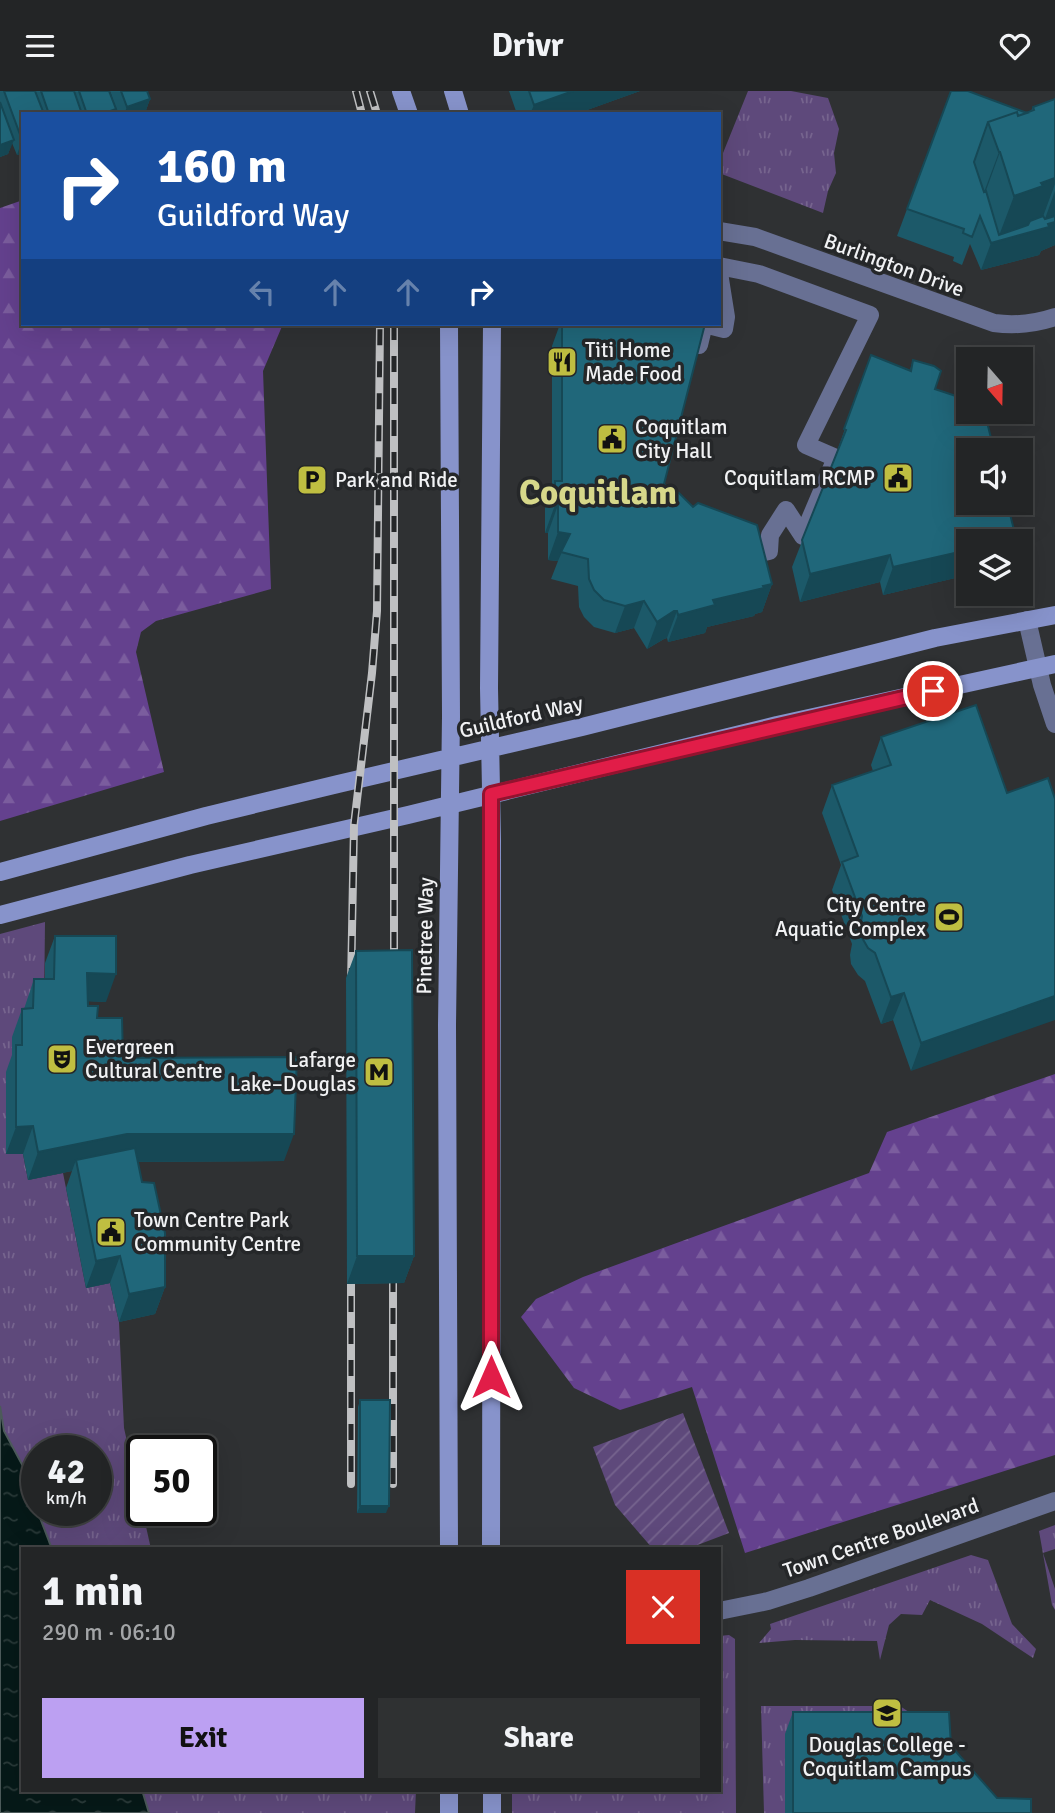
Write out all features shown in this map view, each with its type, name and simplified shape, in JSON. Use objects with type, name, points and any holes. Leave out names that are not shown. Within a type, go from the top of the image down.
[{"type":"main road","points":[[401,91],[408,112]]},
{"type":"main road","points":[[453,91],[459,112]]},
{"type":"main road","name":"Pinetree Way","points":[[449,326],[449,1547]]},
{"type":"main road","points":[[491,1547],[489,674],[492,326]]},
{"type":"main road","name":"Guildford Way","points":[[0,873],[206,816],[582,727],[935,638],[1055,615]]},
{"type":"main road","points":[[0,915],[190,865],[789,723],[1046,666]]},
{"type":"main road","points":[[449,1792],[449,1813]]},
{"type":"main road","points":[[492,1792],[492,1813]]},
{"type":"street","name":"Burlington Drive","points":[[721,231],[755,237],[994,323],[1013,326],[1055,317]]},
{"type":"street","points":[[721,266],[759,274],[870,315],[806,445],[836,458],[803,536],[786,510],[770,535],[769,551],[751,555],[744,532]]},
{"type":"street","points":[[713,326],[724,329],[726,317],[721,286]]},
{"type":"street","points":[[695,359],[704,326]]},
{"type":"street","points":[[1027,620],[1046,666],[1055,724]]},
{"type":"street","name":"Town Centre Boulevard","points":[[721,1611],[768,1601],[809,1588],[1055,1501]]},
{"type":"green space","points":[[748,91],[791,91],[828,98],[839,129],[834,153],[836,173],[823,213],[721,174],[721,158]]},
{"type":"green space","points":[[21,201],[21,326],[282,326],[263,371],[271,589],[156,621],[141,632],[136,652],[164,772],[0,821],[0,208]]},
{"type":"green space","points":[[45,922],[44,1007],[23,1154],[28,1180],[63,1173],[86,1288],[110,1283],[119,1322],[126,1437],[126,1526],[146,1526],[151,1547],[21,1547],[21,1792],[416,1792],[415,1813],[0,1813],[0,934]]},
{"type":"green space","points":[[1055,1074],[1055,1455],[745,1553],[692,1387],[620,1410],[574,1388],[521,1317],[536,1299],[583,1277],[869,1173],[887,1132]]},
{"type":"green space","points":[[683,1413],[729,1533],[692,1547],[651,1547],[615,1505],[593,1447]]},
{"type":"green space","points":[[1055,1525],[1055,1549],[1043,1553],[1055,1589],[1055,1610],[1052,1605],[1039,1531]]},
{"type":"green space","points":[[971,1555],[988,1560],[1012,1624],[1036,1649],[1033,1658],[982,1624],[930,1600],[922,1615],[901,1614],[889,1625],[880,1660],[877,1641],[795,1640],[759,1643],[771,1629],[770,1624]]},
{"type":"green space","points":[[729,1635],[735,1639],[736,1813],[512,1813],[512,1792],[721,1792],[721,1636]]},
{"type":"green space","points":[[761,1706],[900,1706],[941,1734],[785,1813],[764,1813]]},
{"type":"water","points":[[0,1406],[4,1431],[21,1463],[21,1526],[43,1526],[51,1547],[21,1547],[21,1792],[143,1792],[149,1813],[0,1813]]},
{"type":"building","points":[[4,91],[35,91],[43,112],[21,112],[21,137]]},
{"type":"building","points":[[41,91],[74,91],[81,112],[48,112]]},
{"type":"building","points":[[79,91],[109,91],[116,109],[108,112],[86,112]]},
{"type":"building","points":[[121,91],[147,91],[150,99],[127,107]]},
{"type":"building","points":[[529,91],[573,91],[534,105]]},
{"type":"building","points":[[951,91],[968,91],[1027,113],[1018,116],[1017,112],[988,122],[974,162],[999,235],[1028,225],[1030,221],[1043,216],[1045,219],[1055,216],[1055,222],[1048,224],[1049,227],[991,243],[980,216],[972,237],[963,233],[964,229],[907,209]]},
{"type":"building","points":[[1055,99],[1055,178],[1041,183],[1043,186],[1014,196],[988,122],[1017,112],[1018,116]]},
{"type":"building","points":[[0,102],[14,140],[0,145]]},
{"type":"building","name":"Coquitlam City Hall","points":[[562,326],[704,326],[664,484],[679,493],[693,507],[698,503],[757,525],[772,584],[713,600],[715,605],[678,615],[677,611],[674,611],[657,622],[644,601],[625,606],[604,600],[594,590],[589,579],[588,559],[561,552],[570,534],[558,532],[555,481],[562,481]]},
{"type":"building","name":"Coquitlam RCMP","points":[[871,355],[911,371],[913,360],[934,366],[941,371],[935,389],[956,396],[956,424],[989,424],[991,438],[956,438],[956,515],[1010,515],[1014,529],[956,529],[956,553],[893,567],[890,555],[810,574],[802,540],[846,430],[844,429]]},
{"type":"building","name":"City Centre Aquatic Complex","points":[[976,705],[1007,793],[1048,778],[1055,799],[1055,996],[921,1043],[904,993],[891,997],[875,953],[868,948],[861,936],[862,916],[842,862],[858,856],[832,785],[891,765],[881,737]]},
{"type":"building","name":"Evergreen Cultural Centre","points":[[55,936],[116,936],[116,974],[87,973],[88,1006],[98,1006],[97,1018],[122,1018],[123,1058],[297,1057],[294,1134],[127,1134],[38,1152],[33,1126],[16,1127],[16,1045],[22,1045],[22,1009],[33,1008],[34,979],[54,979]]},
{"type":"building","points":[[412,950],[414,1256],[357,1256],[356,951]]},
{"type":"building","name":"Town Centre Park Community Centre","points":[[135,1148],[142,1182],[154,1183],[165,1233],[165,1287],[129,1294],[120,1256],[96,1261],[76,1160]]},
{"type":"building","points":[[360,1400],[390,1400],[389,1506],[360,1506]]},
{"type":"building","points":[[793,1712],[949,1712],[951,1746],[997,1798],[1031,1799],[1031,1813],[793,1813]]},
{"type":"railway","points":[[356,91],[361,112]]},
{"type":"railway","points":[[370,91],[376,112]]},
{"type":"railway","points":[[351,984],[354,825],[377,611],[380,326]]},
{"type":"railway","points":[[394,326],[394,970]]},
{"type":"railway","points":[[351,1264],[351,1484]]},
{"type":"railway","points":[[393,1264],[393,1484]]},
{"type":"place","name":"Titi Home Made Food","points":[[562,362]]},
{"type":"place","name":"Coquitlam City Hall","points":[[612,439]]},
{"type":"place","name":"Coquitlam RCMP","points":[[898,478]]},
{"type":"place","name":"Park and Ride","points":[[312,480]]},
{"type":"place","name":"City Centre Aquatic Complex","points":[[949,917]]},
{"type":"place","name":"Evergreen Cultural Centre","points":[[62,1059]]},
{"type":"place","name":"Lafarge Lake–Douglas","points":[[379,1072]]},
{"type":"place","name":"Town Centre Park Community Centre","points":[[111,1232]]},
{"type":"place","name":"Douglas College - Coquitlam Campus","points":[[887,1713]]},
{"type":"district","name":"Coquitlam","points":[[598,492]]},
{"type":"route","points":[[491,1377],[491,794],[777,725],[933,691]]}]
